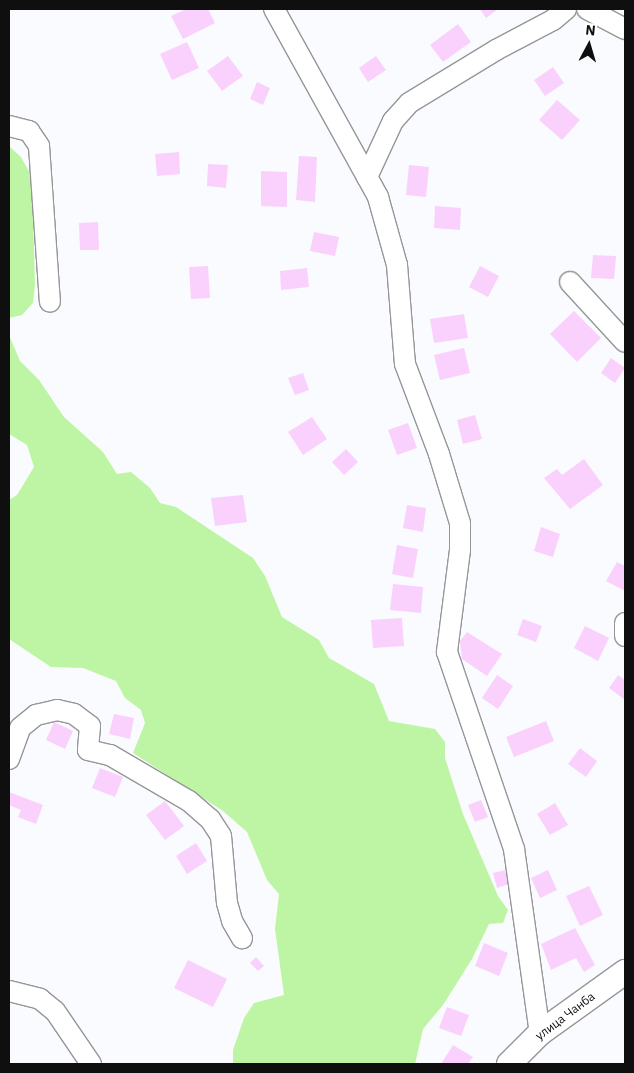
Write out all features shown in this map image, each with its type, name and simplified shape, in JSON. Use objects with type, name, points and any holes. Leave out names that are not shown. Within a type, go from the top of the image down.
[{"type":"street","points":[[274,9],[378,197],[397,265],[405,364],[439,454],[460,523],[460,550],[447,652],[514,849],[540,1033]]},
{"type":"street","points":[[367,177],[394,121],[409,103],[496,50],[553,20],[566,9]]},
{"type":"street","points":[[587,9],[625,29]]},
{"type":"street","points":[[9,126],[29,131],[39,146],[50,302]]},
{"type":"street","points":[[570,282],[625,342]]},
{"type":"street","points":[[625,623],[625,636]]},
{"type":"street","points":[[9,759],[20,728],[36,715],[58,710],[74,714],[90,726],[88,750],[110,755],[189,801],[210,819],[221,836],[227,903],[232,921],[242,938]]},
{"type":"street","name":"улица Чанба","points":[[510,1064],[540,1033],[625,972]]},
{"type":"street","points":[[9,991],[40,999],[55,1011],[91,1064]]},
{"type":"green space","points":[[9,146],[21,157],[32,177],[35,285],[33,303],[22,315],[9,318]]},
{"type":"green space","points":[[9,335],[20,361],[39,380],[64,417],[103,452],[117,474],[131,472],[150,488],[160,503],[176,507],[253,558],[265,576],[282,617],[319,640],[329,658],[374,684],[389,721],[435,729],[445,742],[445,758],[463,814],[498,896],[508,910],[503,923],[489,924],[472,959],[443,1005],[423,1029],[415,1064],[233,1064],[233,1050],[244,1018],[254,1003],[284,995],[275,929],[279,894],[267,880],[247,832],[223,811],[133,753],[145,723],[141,710],[125,698],[116,681],[83,668],[51,667],[9,639],[9,500],[17,495],[34,467],[27,445],[9,434]]},
{"type":"building","points":[[186,9],[208,9],[215,23],[183,39],[171,16]]},
{"type":"building","points":[[480,9],[498,9],[486,18]]},
{"type":"building","points":[[458,24],[471,42],[443,62],[430,45]]},
{"type":"building","points":[[187,42],[199,68],[172,80],[160,54]]},
{"type":"building","points":[[228,56],[243,76],[222,91],[207,71]]},
{"type":"building","points":[[376,56],[386,70],[368,82],[359,68]]},
{"type":"building","points":[[553,67],[564,83],[545,96],[534,80]]},
{"type":"building","points":[[257,82],[270,88],[263,105],[250,99]]},
{"type":"building","points":[[557,100],[580,120],[562,140],[539,120]]},
{"type":"building","points":[[179,152],[180,174],[157,176],[155,154]]},
{"type":"building","points":[[299,156],[317,157],[315,202],[296,200]]},
{"type":"building","points":[[208,164],[228,165],[226,188],[207,186]]},
{"type":"building","points":[[409,165],[429,167],[426,197],[406,195]]},
{"type":"building","points":[[261,171],[287,172],[287,207],[261,206]]},
{"type":"building","points":[[435,206],[461,208],[460,230],[434,228]]},
{"type":"building","points":[[98,222],[99,250],[80,250],[79,223]]},
{"type":"building","points":[[314,232],[339,237],[335,256],[310,251]]},
{"type":"building","points":[[593,255],[616,256],[614,279],[591,278]]},
{"type":"building","points":[[208,266],[210,298],[191,299],[189,267]]},
{"type":"building","points":[[480,266],[499,276],[488,297],[469,287]]},
{"type":"building","points":[[307,268],[309,287],[281,290],[280,271]]},
{"type":"building","points":[[574,311],[601,338],[577,362],[550,334]]},
{"type":"building","points":[[464,314],[468,338],[434,343],[430,319]]},
{"type":"building","points":[[464,348],[470,373],[440,380],[434,355]]},
{"type":"building","points":[[611,358],[625,368],[615,383],[601,373]]},
{"type":"building","points":[[303,373],[309,390],[295,395],[288,378]]},
{"type":"building","points":[[475,415],[482,439],[463,444],[457,420]]},
{"type":"building","points":[[312,417],[327,439],[303,455],[288,432]]},
{"type":"building","points":[[408,423],[417,448],[397,455],[388,430]]},
{"type":"building","points":[[346,449],[358,462],[344,475],[332,462]]},
{"type":"building","points":[[584,459],[603,485],[570,509],[544,478],[557,469],[562,475]]},
{"type":"building","points":[[243,495],[247,522],[215,526],[211,498]]},
{"type":"building","points":[[407,505],[426,508],[423,532],[403,528]]},
{"type":"building","points":[[541,527],[560,534],[553,557],[534,551]]},
{"type":"building","points":[[397,545],[418,549],[413,578],[392,574]]},
{"type":"building","points":[[617,562],[625,566],[625,591],[606,581]]},
{"type":"building","points":[[393,584],[423,587],[421,613],[390,610]]},
{"type":"building","points":[[402,618],[404,646],[373,648],[371,620]]},
{"type":"building","points":[[523,619],[542,626],[536,642],[517,635]]},
{"type":"building","points":[[585,626],[609,638],[598,661],[574,648]]},
{"type":"building","points":[[467,632],[502,654],[487,676],[462,659],[460,641]]},
{"type":"building","points":[[497,675],[513,686],[498,709],[482,698]]},
{"type":"building","points":[[618,675],[625,680],[625,700],[609,688]]},
{"type":"building","points":[[114,714],[134,718],[130,739],[109,734]]},
{"type":"building","points":[[546,721],[554,741],[514,757],[506,737]]},
{"type":"building","points":[[54,722],[73,731],[65,749],[46,740]]},
{"type":"building","points":[[580,748],[597,761],[586,777],[568,764]]},
{"type":"building","points":[[100,768],[123,777],[115,797],[92,788]]},
{"type":"building","points":[[9,792],[43,805],[36,824],[18,817],[21,810],[9,805]]},
{"type":"building","points":[[481,800],[488,817],[475,822],[468,805]]},
{"type":"building","points":[[165,801],[184,826],[165,840],[146,815]]},
{"type":"building","points":[[555,803],[568,825],[550,835],[537,814]]},
{"type":"building","points":[[196,843],[207,861],[187,874],[176,856]]},
{"type":"building","points":[[505,870],[509,884],[497,888],[493,873]]},
{"type":"building","points":[[548,870],[557,890],[540,898],[531,878]]},
{"type":"building","points":[[589,886],[603,915],[580,926],[566,896]]},
{"type":"building","points":[[575,928],[595,965],[584,972],[576,958],[551,970],[541,944]]},
{"type":"building","points":[[484,943],[508,953],[499,976],[475,966]]},
{"type":"building","points":[[256,957],[264,966],[258,971],[250,963]]},
{"type":"building","points":[[188,960],[227,979],[213,1007],[174,988]]},
{"type":"building","points":[[447,1007],[469,1015],[461,1036],[439,1028]]},
{"type":"building","points":[[453,1045],[473,1057],[468,1064],[441,1064]]}]
